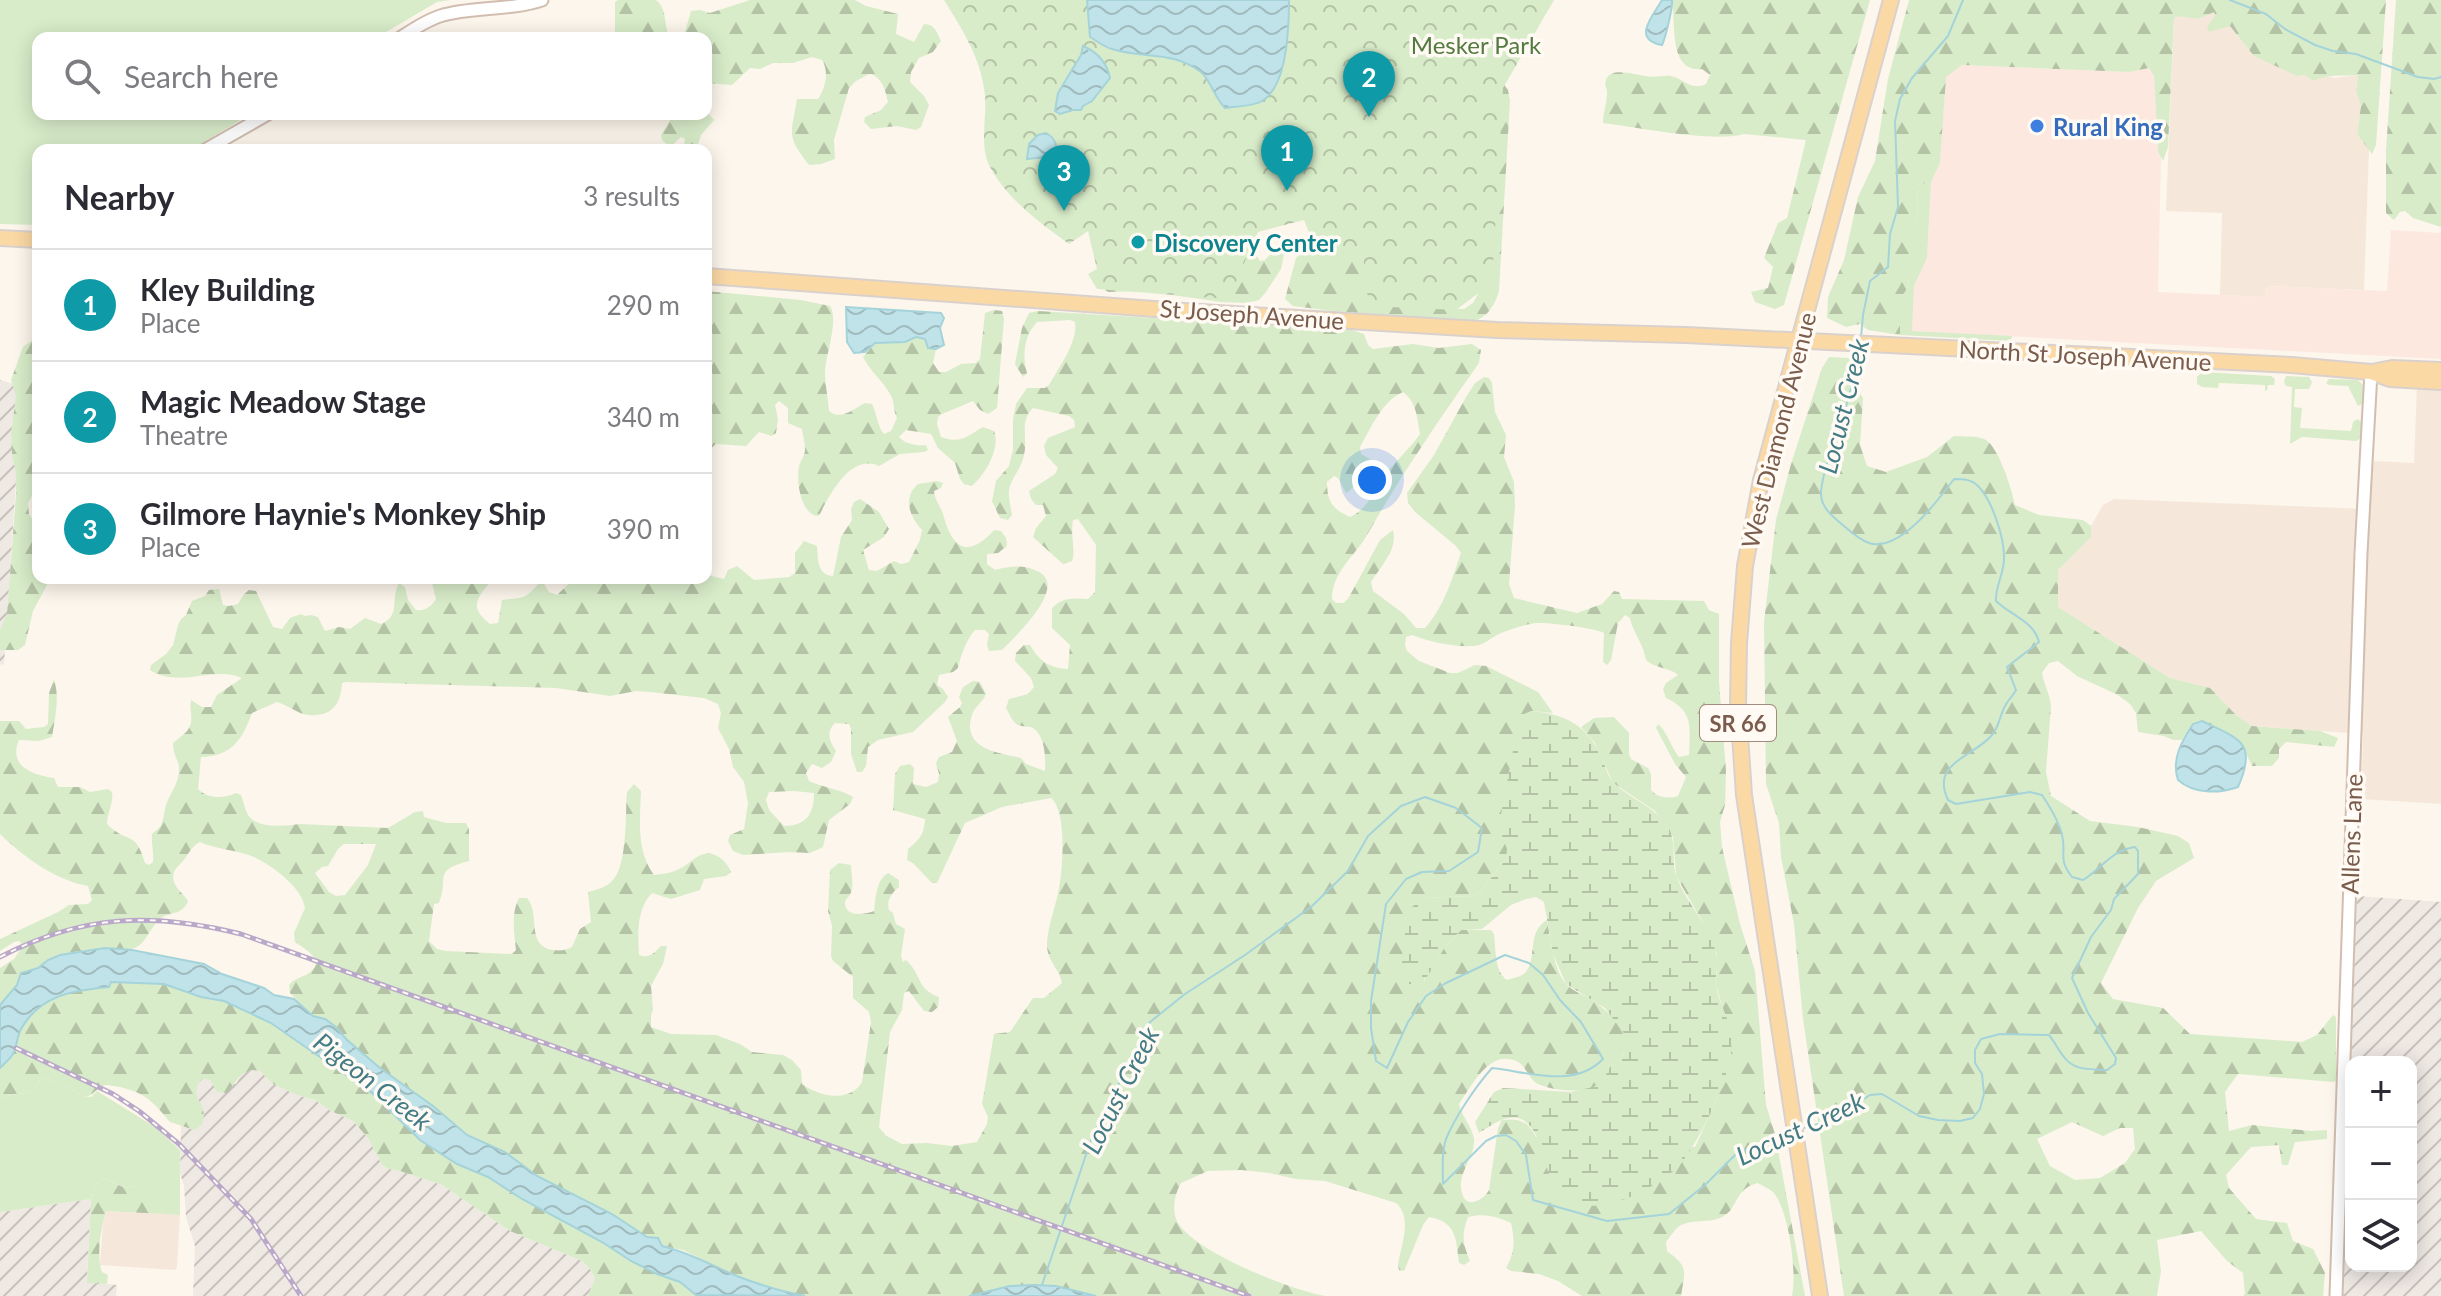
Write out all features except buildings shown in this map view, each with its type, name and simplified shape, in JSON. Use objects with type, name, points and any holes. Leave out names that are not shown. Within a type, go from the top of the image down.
[{"type":"main road","name":"West Diamond Avenue","points":[[1820,1296],[1744,795],[1738,676],[1742,592],[1761,480],[1891,0]]},
{"type":"main road","points":[[0,238],[32,240]]},
{"type":"main road","name":"St Joseph Avenue","points":[[712,276],[1168,310],[1482,329],[1798,341]]},
{"type":"main road","name":"North St Joseph Avenue","points":[[1798,341],[2292,365],[2371,372],[2390,379],[2441,382]]},
{"type":"main road","name":"North St Joseph Avenue","points":[[2371,372],[2392,368],[2441,370]]},
{"type":"street","points":[[410,32],[445,15],[520,6],[542,0]]},
{"type":"street","points":[[216,144],[258,120]]},
{"type":"street","name":"Allens Lane","points":[[2336,1296],[2361,540],[2371,372]]},
{"type":"shaded area","points":[[2214,11],[2215,16],[2230,26],[2254,56],[2305,75],[2313,81],[2324,75],[2334,78],[2358,75],[2356,91],[2361,106],[2357,134],[2369,150],[2364,290],[2267,286],[2265,297],[2220,295],[2222,213],[2166,211],[2174,18],[2178,15],[2198,19]]},
{"type":"shaded area","points":[[1962,65],[2129,72],[2149,68],[2154,76],[2158,152],[2161,158],[2158,292],[2265,297],[2266,286],[2387,291],[2391,230],[2441,233],[2441,359],[1911,331],[1914,286],[1927,258],[1931,182],[1940,163],[1946,77]]},
{"type":"shaded area","points":[[0,380],[22,386],[4,665],[0,664]]},
{"type":"shaded area","points":[[2417,383],[2441,385],[2441,804],[2361,799],[2363,734],[2252,726],[2237,716],[2210,688],[2170,678],[2058,607],[2058,570],[2091,537],[2091,526],[2103,505],[2114,499],[2368,509],[2374,461],[2414,463]]},
{"type":"shaded area","points":[[2357,896],[2441,902],[2441,1296],[2342,1296],[2345,1216],[2345,1272],[2417,1272],[2417,1056],[2351,1056]]},
{"type":"shaded area","points":[[252,1070],[260,1071],[273,1084],[315,1100],[353,1121],[368,1138],[382,1165],[442,1185],[510,1231],[582,1261],[595,1278],[588,1296],[193,1296],[195,1246],[186,1217],[180,1173],[181,1126],[194,1130],[195,1090],[201,1079],[236,1084],[241,1075]]},
{"type":"shaded area","points":[[91,1199],[87,1282],[117,1285],[116,1296],[0,1296],[0,1212]]},
{"type":"shaded area","points":[[106,1211],[180,1215],[175,1270],[100,1265]]},
{"type":"green space","points":[[0,0],[450,0],[437,2],[386,32],[32,32],[32,120],[240,120],[201,144],[32,144],[32,225],[0,224]]},
{"type":"green space","points":[[656,0],[663,9],[668,32],[615,32],[615,2]]},
{"type":"green space","points":[[750,0],[855,0],[898,14],[896,34],[914,42],[924,24],[928,24],[941,41],[933,52],[919,58],[911,72],[910,82],[929,105],[921,127],[916,130],[897,126],[871,129],[864,122],[865,117],[881,110],[888,102],[880,80],[869,74],[849,88],[834,140],[835,159],[809,165],[794,141],[792,128],[797,99],[818,99],[823,90],[826,74],[822,60],[812,57],[793,63],[773,63],[760,69],[750,68],[732,85],[712,83],[712,32],[685,32],[691,11],[710,13]]},
{"type":"green space","name":"Mesker Park","points":[[944,0],[1554,0],[1503,88],[1492,283],[1456,310],[1369,306],[1362,245],[1331,250],[1312,240],[1304,220],[1258,232],[1228,299],[1097,289],[1088,274],[1097,269],[1088,231],[1069,244],[1015,200],[990,167],[985,150],[985,95],[980,69]]},
{"type":"green space","points":[[1672,0],[1870,0],[1784,305],[1775,309],[1755,302],[1751,292],[1768,288],[1773,267],[1764,258],[1778,223],[1787,218],[1806,140],[1744,134],[1695,136],[1603,123],[1607,96],[1605,82],[1613,73],[1671,76],[1692,85],[1706,84],[1710,75],[1702,69],[1691,68],[1679,55]]},
{"type":"green space","points":[[1909,0],[2386,0],[2376,145],[2372,154],[2357,134],[2361,106],[2356,91],[2358,75],[2329,76],[2313,81],[2305,75],[2297,76],[2254,56],[2230,26],[2209,32],[2207,27],[2215,16],[2214,12],[2198,19],[2174,18],[2168,147],[2163,161],[2158,152],[2154,76],[2149,68],[2129,72],[1962,65],[1946,77],[1940,163],[1931,182],[1917,185],[1918,209],[1913,253],[1908,286],[1900,301],[1900,335],[1868,330],[1860,324],[1846,327],[1827,318],[1828,297],[1844,260],[1858,197],[1875,161],[1888,79]]},
{"type":"green space","points":[[2396,0],[2441,0],[2441,227],[2413,218],[2405,211],[2394,220],[2386,213],[2386,151]]},
{"type":"green space","points":[[1502,82],[1510,100],[1499,291],[1487,313],[1475,321],[1333,311],[1293,306],[1285,299],[1296,258],[1317,237],[1342,178],[1381,305],[1464,309],[1473,303],[1489,274],[1471,246]]},
{"type":"green space","points":[[670,120],[714,120],[701,135],[698,144],[684,144],[685,139],[681,137],[673,144],[667,144],[661,135]]},
{"type":"green space","points":[[1931,182],[1927,258],[1914,286],[1912,331],[2012,336],[2011,341],[1900,335],[1900,301],[1908,286],[1918,209],[1917,185]]},
{"type":"green space","points":[[1275,249],[1284,254],[1281,269],[1259,300],[1247,303],[1144,291],[1108,292],[1104,289],[1249,252],[1254,252],[1260,261],[1265,260]]},
{"type":"green space","points":[[712,292],[801,300],[830,306],[833,328],[825,371],[829,411],[838,415],[865,403],[872,404],[884,434],[891,431],[897,418],[892,397],[863,357],[875,343],[905,342],[916,337],[925,339],[928,347],[936,349],[933,363],[939,372],[946,372],[980,359],[985,313],[1002,311],[1004,319],[997,408],[988,414],[973,401],[938,417],[941,437],[954,440],[963,438],[983,427],[994,431],[994,453],[987,468],[972,486],[960,479],[955,463],[938,448],[931,434],[906,430],[899,437],[911,444],[926,445],[928,450],[900,454],[879,466],[869,464],[850,471],[835,488],[819,516],[808,510],[799,489],[799,467],[805,449],[802,429],[788,423],[788,408],[779,401],[775,405],[778,419],[776,433],[772,436],[759,432],[746,446],[716,444],[712,448]]},
{"type":"green space","points":[[1038,311],[1352,330],[1364,334],[1373,349],[1413,344],[1439,348],[1472,344],[1481,350],[1479,363],[1340,572],[1332,599],[1343,603],[1348,599],[1380,540],[1393,530],[1391,551],[1371,582],[1373,591],[1404,614],[1416,628],[1425,628],[1432,620],[1447,592],[1461,553],[1415,512],[1408,503],[1407,493],[1434,455],[1475,383],[1484,377],[1492,383],[1495,412],[1506,435],[1504,457],[1514,482],[1509,584],[1514,598],[1577,613],[1602,604],[1614,591],[1619,592],[1622,599],[1704,601],[1709,610],[1719,614],[1719,681],[1726,771],[1725,805],[1720,822],[1722,847],[1740,924],[1755,971],[1766,1105],[1775,1134],[1805,1296],[1792,1296],[1793,1272],[1784,1214],[1772,1192],[1758,1183],[1744,1190],[1722,1217],[1683,1224],[1666,1242],[1667,1251],[1684,1270],[1681,1296],[1582,1296],[1558,1281],[1539,1274],[1506,1268],[1513,1252],[1511,1223],[1485,1215],[1468,1217],[1464,1239],[1470,1261],[1464,1265],[1459,1263],[1456,1239],[1450,1227],[1429,1217],[1404,1271],[1399,1270],[1398,1265],[1405,1224],[1396,1203],[1325,1181],[1241,1170],[1208,1171],[1181,1183],[1175,1201],[1176,1219],[1185,1231],[1220,1256],[1267,1278],[1325,1296],[1096,1296],[1056,1286],[1010,1286],[969,1296],[805,1296],[772,1290],[683,1250],[662,1246],[612,1214],[537,1176],[505,1152],[467,1135],[380,1068],[336,1027],[325,1019],[313,1016],[290,993],[289,985],[306,975],[315,965],[313,957],[295,942],[294,933],[305,908],[299,893],[279,873],[256,858],[200,842],[174,872],[175,885],[188,901],[179,911],[159,920],[139,946],[104,948],[54,957],[37,968],[21,973],[17,985],[0,1005],[0,968],[14,959],[23,946],[19,941],[14,942],[0,951],[0,939],[69,905],[88,904],[92,900],[88,886],[64,879],[41,866],[0,834],[0,721],[19,721],[26,729],[48,724],[49,693],[54,679],[57,701],[52,737],[39,741],[19,740],[16,749],[19,763],[30,772],[54,778],[58,787],[80,787],[90,792],[108,789],[112,792],[107,824],[134,841],[149,865],[153,862],[152,834],[161,825],[179,773],[173,743],[190,725],[191,700],[202,707],[211,707],[217,695],[242,678],[220,674],[173,677],[150,670],[151,665],[173,645],[178,625],[192,601],[205,596],[209,590],[219,589],[223,605],[229,606],[238,604],[249,590],[256,591],[273,627],[282,629],[290,618],[301,614],[318,617],[325,631],[339,627],[350,629],[365,618],[381,624],[387,621],[393,612],[398,584],[405,587],[408,600],[419,610],[428,608],[436,599],[432,584],[489,584],[477,601],[477,607],[490,624],[498,623],[502,600],[526,595],[538,584],[544,584],[549,592],[557,595],[569,584],[712,584],[712,576],[724,579],[728,570],[737,566],[754,580],[789,577],[795,573],[795,553],[804,541],[817,546],[821,569],[833,576],[841,537],[852,520],[854,502],[860,499],[879,512],[889,529],[884,537],[863,550],[869,570],[877,571],[894,561],[901,564],[909,562],[922,530],[911,513],[910,495],[918,484],[937,481],[943,483],[941,488],[934,491],[935,498],[956,542],[968,547],[976,545],[994,530],[1001,531],[1007,546],[998,553],[987,554],[987,564],[995,570],[1017,566],[1034,569],[1046,579],[1047,589],[1036,612],[1002,650],[989,651],[989,634],[985,630],[975,630],[958,668],[939,675],[937,685],[948,697],[945,702],[913,732],[878,740],[868,747],[866,766],[862,772],[857,772],[851,754],[849,724],[835,723],[829,734],[836,751],[831,762],[822,768],[812,764],[806,773],[809,781],[853,797],[850,804],[829,820],[823,847],[810,853],[743,855],[733,851],[728,841],[730,835],[744,829],[748,803],[744,782],[733,767],[729,749],[718,728],[721,713],[718,704],[704,698],[650,692],[610,696],[556,688],[342,683],[334,708],[323,714],[304,714],[277,702],[252,713],[234,745],[221,754],[201,757],[198,789],[216,797],[241,795],[252,819],[272,826],[300,824],[388,828],[415,812],[423,811],[424,817],[446,823],[466,823],[469,829],[469,861],[450,868],[444,876],[439,903],[434,904],[429,941],[437,949],[446,951],[512,954],[516,950],[514,917],[519,898],[527,898],[531,905],[539,942],[553,950],[572,947],[580,929],[591,922],[588,892],[607,885],[617,874],[623,852],[627,792],[634,784],[641,791],[640,824],[644,856],[654,875],[676,870],[706,854],[719,857],[731,872],[726,876],[704,879],[700,890],[671,899],[652,893],[647,899],[639,922],[639,955],[649,956],[661,946],[667,946],[663,964],[651,986],[651,1027],[671,1034],[716,1035],[752,1052],[783,1055],[801,1070],[802,1084],[816,1092],[833,1096],[849,1093],[862,1082],[871,1022],[869,1012],[853,998],[853,977],[831,956],[832,926],[828,911],[830,870],[839,863],[851,865],[852,889],[845,904],[849,911],[857,914],[874,911],[879,884],[888,873],[899,880],[899,887],[890,897],[888,906],[896,924],[905,929],[903,962],[906,960],[911,965],[926,990],[939,997],[938,1007],[932,1012],[924,1011],[909,991],[904,993],[902,1010],[890,1032],[879,1127],[885,1135],[902,1144],[952,1146],[977,1142],[987,1124],[988,1117],[982,1104],[994,1034],[1010,1032],[1033,998],[1044,998],[1062,983],[1047,943],[1062,867],[1060,815],[1051,798],[1002,807],[965,823],[937,883],[932,883],[907,860],[908,849],[921,836],[925,819],[893,810],[895,774],[900,766],[910,764],[914,768],[913,784],[926,787],[938,782],[936,763],[939,757],[952,752],[957,741],[948,717],[962,703],[959,697],[963,687],[973,681],[980,682],[986,694],[972,715],[970,726],[977,742],[992,751],[1021,758],[1026,764],[1045,771],[1045,753],[1036,730],[1016,724],[1006,708],[1009,699],[1028,694],[1034,687],[1031,678],[1015,661],[1016,653],[1024,645],[1030,645],[1045,663],[1068,669],[1070,645],[1052,628],[1052,608],[1064,600],[1088,599],[1095,592],[1096,545],[1078,519],[1073,520],[1072,561],[1063,564],[1033,537],[1046,516],[1043,505],[1036,505],[1029,491],[1055,474],[1058,468],[1046,455],[1044,446],[1048,438],[1075,427],[1074,420],[1069,416],[1033,408],[1026,418],[1023,460],[1009,490],[1012,515],[1008,520],[1000,518],[992,501],[996,481],[1009,466],[1013,450],[1016,404],[1027,388],[1045,388],[1049,385],[1074,338],[1075,322],[1037,322],[1027,340],[1027,373],[1023,377],[1015,364],[1022,328],[1029,313]],"holes":[[[1403,392],[1416,411],[1420,434],[1386,473],[1367,503],[1350,517],[1332,504],[1327,482],[1334,476],[1338,478],[1346,493],[1357,483],[1370,459],[1361,454],[1360,447],[1378,416],[1389,402]],[[1625,615],[1630,618],[1646,660],[1678,675],[1663,689],[1666,698],[1686,714],[1690,728],[1689,755],[1679,757],[1661,727],[1658,724],[1656,728],[1675,764],[1686,777],[1678,796],[1663,797],[1651,790],[1648,768],[1631,759],[1629,733],[1614,717],[1594,718],[1581,727],[1595,743],[1613,783],[1655,811],[1673,837],[1676,876],[1717,954],[1716,985],[1729,1029],[1731,1054],[1716,1101],[1695,1147],[1536,1137],[1530,1127],[1522,1122],[1502,1120],[1498,1128],[1489,1190],[1479,1200],[1467,1201],[1461,1186],[1474,1139],[1459,1104],[1482,1071],[1490,1064],[1508,1059],[1521,1064],[1535,1082],[1545,1086],[1562,1090],[1589,1089],[1602,1082],[1623,1055],[1626,1045],[1617,1022],[1562,978],[1553,954],[1547,920],[1537,931],[1529,967],[1521,976],[1507,980],[1503,976],[1491,930],[1461,930],[1444,948],[1424,981],[1423,898],[1472,896],[1481,891],[1506,859],[1508,849],[1500,830],[1531,711],[1553,713],[1538,692],[1486,666],[1475,665],[1458,673],[1450,673],[1419,661],[1407,651],[1406,637],[1412,635],[1442,644],[1477,646],[1501,633],[1528,624],[1571,626],[1604,633],[1603,662],[1607,665],[1611,660],[1618,623]],[[769,792],[814,793],[812,807],[803,821],[784,826],[769,810],[766,800]],[[344,844],[376,844],[368,865],[345,895],[336,896],[329,892],[315,873],[328,866]]]},
{"type":"green space","points":[[32,340],[32,496],[28,503],[32,519],[32,584],[47,584],[33,611],[25,645],[18,650],[0,650],[0,631],[7,614],[16,494],[11,434],[16,396],[11,380],[23,347]]},
{"type":"green space","points":[[1829,357],[1853,361],[1852,380],[1863,398],[1860,445],[1867,466],[1886,472],[1927,457],[1954,436],[1979,437],[1996,451],[2015,505],[2039,515],[2083,520],[2091,526],[2091,537],[2058,570],[2058,607],[2170,678],[2210,688],[2237,716],[2252,726],[2320,731],[2338,738],[2334,747],[2286,742],[2279,749],[2279,758],[2272,766],[2252,766],[2233,737],[2202,721],[2193,724],[2182,740],[2138,732],[2136,713],[2118,695],[2077,676],[2058,661],[2049,663],[2042,673],[2051,706],[2046,772],[2051,796],[2090,821],[2178,836],[2189,843],[2194,858],[2156,881],[2138,908],[2101,983],[2113,999],[2163,1008],[2190,1034],[2302,1042],[2317,1035],[2333,1015],[2336,1017],[2336,1081],[2238,1074],[2225,1092],[2229,1131],[2252,1125],[2327,1130],[2327,1139],[2295,1142],[2288,1165],[2282,1165],[2279,1145],[2251,1147],[2226,1175],[2229,1188],[2256,1219],[2287,1223],[2293,1241],[2313,1249],[2325,1273],[2323,1296],[2243,1296],[2243,1273],[2227,1261],[2201,1231],[2157,1240],[2161,1271],[2157,1296],[1844,1296],[1803,1019],[1794,924],[1781,857],[1779,823],[1766,784],[1764,622],[1776,520],[1822,368]],"holes":[[[2072,1122],[2103,1136],[2120,1128],[2133,1128],[2135,1149],[2125,1163],[2100,1178],[2075,1180],[2050,1166],[2037,1139]]]},
{"type":"green space","points":[[2202,372],[2271,376],[2275,379],[2274,385],[2268,385],[2265,391],[2265,385],[2219,383],[2218,388],[2202,387],[2197,384],[2197,377]]},
{"type":"green space","points":[[2286,376],[2309,377],[2312,382],[2309,389],[2295,389],[2294,407],[2302,408],[2300,428],[2351,431],[2357,419],[2362,422],[2361,438],[2356,441],[2302,437],[2290,444],[2292,387],[2286,386]]},
{"type":"green space","points":[[2329,379],[2358,380],[2364,386],[2364,403],[2358,406],[2348,386],[2329,385],[2326,383]]},
{"type":"green space","points":[[1531,711],[1564,718],[1582,729],[1596,746],[1613,781],[1655,812],[1667,825],[1672,838],[1677,878],[1713,943],[1717,957],[1717,989],[1730,1030],[1731,1054],[1723,1082],[1700,1135],[1681,1163],[1647,1189],[1600,1205],[1570,1201],[1558,1191],[1538,1140],[1527,1123],[1518,1118],[1508,1118],[1479,1133],[1475,1122],[1494,1092],[1503,1088],[1571,1092],[1593,1087],[1602,1082],[1610,1067],[1624,1054],[1626,1042],[1623,1032],[1605,1008],[1566,984],[1553,954],[1544,902],[1536,897],[1526,899],[1511,905],[1482,929],[1461,930],[1445,947],[1427,977],[1416,984],[1399,982],[1408,910],[1423,898],[1472,896],[1481,891],[1506,859],[1507,849],[1500,820],[1518,724],[1522,715]]},
{"type":"green space","points":[[111,982],[164,984],[201,997],[224,1001],[271,1023],[373,1094],[420,1140],[457,1164],[488,1177],[631,1261],[680,1282],[701,1296],[588,1296],[595,1278],[582,1261],[510,1231],[442,1185],[382,1165],[368,1138],[353,1121],[315,1100],[273,1084],[260,1071],[252,1070],[241,1075],[227,1093],[217,1092],[210,1080],[201,1079],[196,1092],[204,1117],[202,1125],[194,1130],[170,1122],[143,1095],[110,1085],[104,1085],[86,1097],[56,1081],[43,1078],[28,1092],[0,1099],[0,1068],[13,1054],[20,1032],[37,1009],[59,996],[109,987]]},
{"type":"green space","points":[[43,1078],[56,1081],[86,1097],[97,1091],[155,1127],[180,1150],[180,1215],[163,1214],[160,1205],[147,1202],[138,1185],[125,1188],[103,1178],[95,1186],[91,1199],[0,1212],[0,1099],[28,1092]]},
{"type":"green space","points":[[103,1178],[125,1188],[138,1185],[146,1188],[147,1201],[160,1204],[163,1214],[106,1211],[99,1258],[102,1272],[108,1275],[107,1284],[87,1283],[91,1199],[95,1186]]},
{"type":"water","points":[[1087,0],[1289,0],[1285,55],[1277,83],[1262,101],[1225,108],[1204,75],[1190,65],[1168,58],[1112,49],[1090,37]]},
{"type":"water","points":[[1662,0],[1672,0],[1662,45],[1648,38],[1646,32]]},
{"type":"water","points":[[1083,46],[1101,59],[1110,78],[1081,110],[1060,114],[1055,111],[1058,93],[1081,55]]},
{"type":"water","points":[[1046,133],[1055,143],[1054,156],[1027,159],[1029,144],[1038,135]]},
{"type":"water","points":[[846,307],[941,313],[944,318],[940,328],[944,345],[936,349],[928,348],[925,339],[916,337],[905,342],[875,343],[865,352],[854,353],[847,342]]},
{"type":"water","points":[[2202,721],[2235,738],[2245,751],[2244,772],[2238,787],[2206,791],[2191,788],[2178,780],[2176,765],[2179,750],[2193,724]]},
{"type":"water","name":"Pigeon Creek","points":[[105,948],[204,964],[274,995],[294,999],[313,1016],[325,1019],[336,1027],[380,1068],[467,1135],[505,1152],[537,1176],[612,1214],[647,1237],[658,1238],[662,1246],[750,1281],[805,1296],[696,1295],[680,1282],[631,1261],[488,1177],[457,1164],[420,1140],[373,1094],[271,1023],[224,1001],[201,997],[164,984],[111,982],[109,987],[59,996],[29,1018],[20,1032],[13,1054],[0,1068],[0,1005],[17,985],[21,973],[38,968],[60,955]]},
{"type":"water","points":[[1010,1286],[1056,1286],[1096,1296],[969,1296]]},
{"type":"waterway","name":"Locust Creek","points":[[1861,338],[1870,281],[1888,267],[1890,234],[1898,207],[1895,121],[1900,99],[1912,78],[1948,36],[1963,0]]},
{"type":"waterway","name":"Locust Creek","points":[[2230,0],[2266,14],[2285,29],[2315,45],[2356,54],[2418,77],[2441,77]]},
{"type":"waterway","name":"Locust Creek","points":[[1800,1129],[1829,1121],[1870,1095],[1882,1094],[1919,1116],[1960,1121],[1973,1118],[1980,1109],[1984,1094],[1982,1074],[1975,1063],[1975,1050],[1981,1039],[2000,1034],[2049,1035],[2068,1062],[2078,1067],[2107,1070],[2115,1064],[2116,1058],[2088,1013],[2072,978],[2091,937],[2111,910],[2114,899],[2138,874],[2138,851],[2135,847],[2113,856],[2083,880],[2072,877],[2064,860],[2059,825],[2042,795],[2030,792],[1956,804],[1948,800],[1944,787],[1949,769],[1992,735],[2016,690],[2007,667],[2039,642],[2027,623],[1996,601],[2004,563],[2002,539],[1992,509],[1975,484],[1954,479],[1917,523],[1905,533],[1881,544],[1859,538],[1825,507],[1821,497],[1824,475],[1846,407],[1860,349]]},
{"type":"waterway","name":"Locust Creek","points":[[1042,1285],[1092,1137],[1150,1022],[1185,994],[1311,907],[1348,871],[1368,836],[1401,806],[1425,797],[1456,808],[1482,828],[1478,852],[1449,871],[1422,872],[1406,879],[1386,904],[1371,1001],[1376,1061],[1387,1068],[1408,1022],[1426,996],[1505,955],[1529,963],[1543,975],[1560,1000],[1581,1022],[1603,1059],[1579,1074],[1565,1076],[1492,1068],[1466,1102],[1446,1139],[1443,1184],[1486,1141],[1506,1135],[1516,1141],[1526,1155],[1533,1200],[1607,1221],[1669,1214],[1705,1185],[1737,1153],[1791,1133]]},
{"type":"railway","points":[[0,957],[60,932],[118,921],[177,922],[241,934],[1249,1296]]},
{"type":"railway","points":[[16,1048],[113,1094],[179,1144],[251,1219],[301,1296]]},
{"type":"place","name":"Magic Meadow Stage","points":[[1369,117]]},
{"type":"place","name":"Rural King","points":[[2037,126]]},
{"type":"place","name":"Kley Building","points":[[1287,191]]},
{"type":"place","name":"Gilmore Haynie's Monkey Ship","points":[[1064,211]]},
{"type":"place","name":"Discovery Center","points":[[1138,242]]}]
